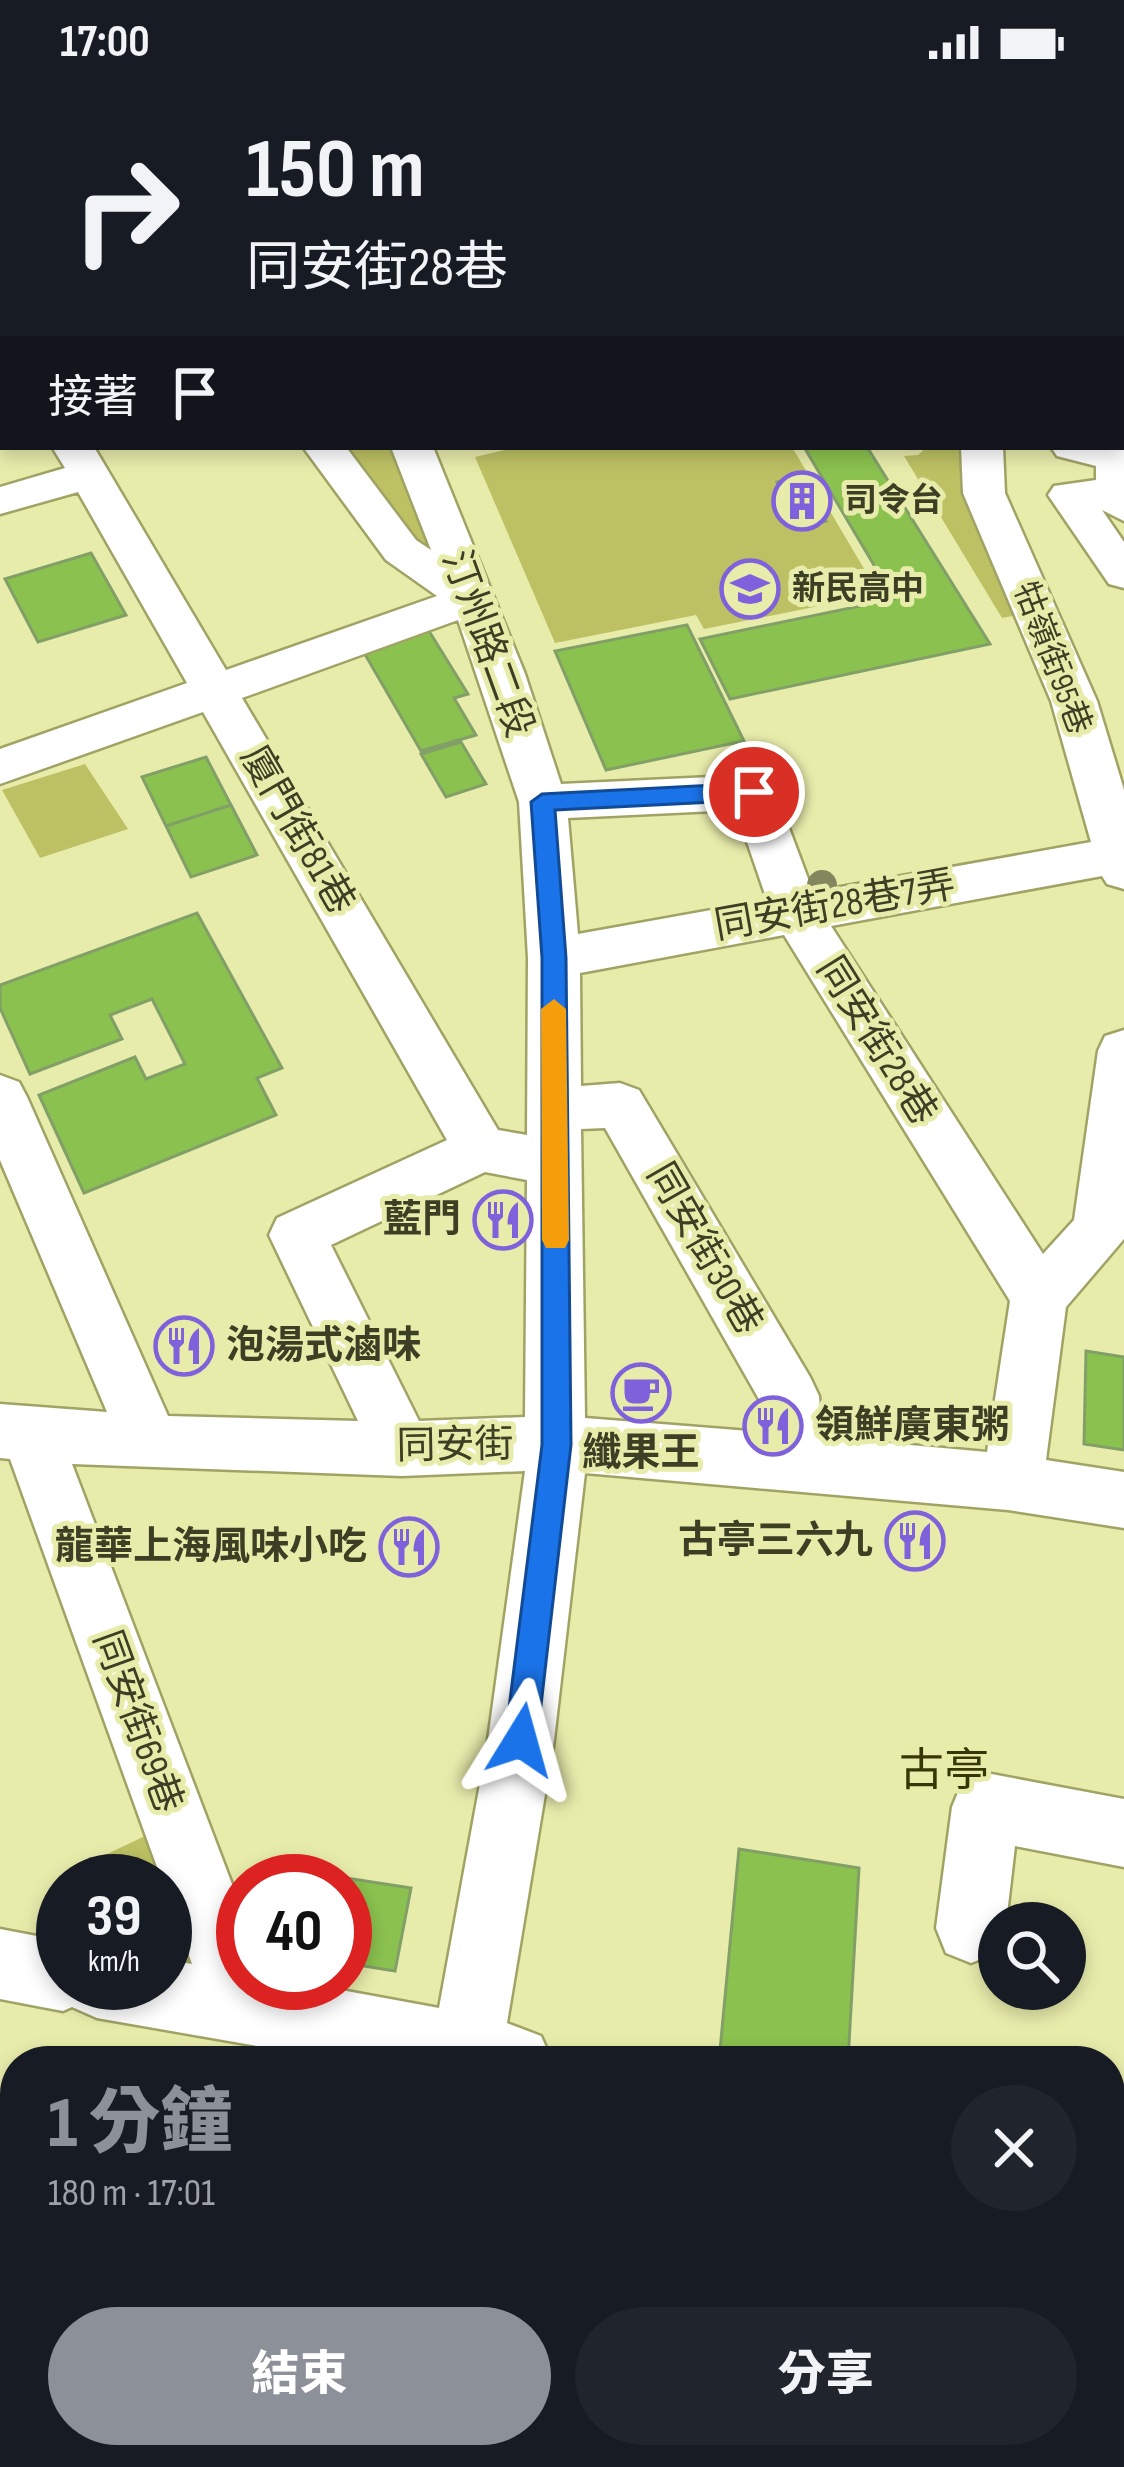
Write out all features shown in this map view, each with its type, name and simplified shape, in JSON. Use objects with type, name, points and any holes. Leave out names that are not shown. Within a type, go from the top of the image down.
[{"type":"street","points":[[326,450],[401,550],[472,598]]},
{"type":"street","name":"汀州路二段","points":[[413,450],[502,674],[542,802],[554,958],[556,1445],[484,2046]]},
{"type":"street","name":"牯嶺街95巷","points":[[982,450],[984,493],[1074,701],[1120,863]]},
{"type":"street","points":[[1085,450],[1118,458],[1121,490]]},
{"type":"street","points":[[0,501],[81,461]]},
{"type":"street","name":"廈門街81巷","points":[[81,461],[482,1149]]},
{"type":"street","points":[[984,493],[1121,490]]},
{"type":"street","points":[[1121,490],[1069,495],[1124,574]]},
{"type":"street","points":[[0,767],[472,598]]},
{"type":"street","name":"同安街28巷","points":[[542,802],[754,792],[796,913],[1039,1298]]},
{"type":"street","name":"同安街28巷7弄","points":[[554,958],[796,913],[1120,863]]},
{"type":"street","points":[[1008,1482],[1017,1455],[1039,1298],[1101,1229],[1124,1051]]},
{"type":"street","points":[[0,1097],[149,1443]]},
{"type":"street","name":"同安街30巷","points":[[555,1135],[620,1105],[789,1396],[791,1460]]},
{"type":"street","points":[[402,1449],[297,1235],[482,1149],[555,1135]]},
{"type":"street","name":"同安街","points":[[15,1432],[149,1443],[402,1449],[492,1443],[556,1445],[791,1460],[1008,1482],[1124,1500]]},
{"type":"street","name":"同安街69巷","points":[[15,1432],[244,2012]]},
{"type":"street","points":[[971,1928],[986,1807],[1124,1833]]},
{"type":"street","points":[[0,1964],[36,1971]]},
{"type":"street","points":[[192,2002],[425,2046]]},
{"type":"green space","points":[[338,450],[401,450],[448,568],[409,545]]},
{"type":"green space","points":[[504,450],[794,450],[879,594],[704,629],[696,615],[555,643],[475,457]]},
{"type":"green space","points":[[924,450],[980,450],[1028,613],[1002,618],[904,456]]},
{"type":"green space","points":[[85,764],[128,829],[40,858],[2,790]]},
{"type":"green space","points":[[166,1826],[177,1854],[107,1854]]},
{"type":"green space","points":[[192,1894],[216,1956],[192,1967]]},
{"type":"building","points":[[806,450],[869,450],[990,644],[730,699],[700,639],[894,599]]},
{"type":"building","name":"司令台","points":[[801,477],[826,521],[802,525],[777,482]]},
{"type":"building","points":[[91,553],[126,615],[38,642],[5,579]]},
{"type":"building","points":[[687,625],[744,741],[606,770],[555,651]]},
{"type":"building","points":[[429,631],[468,694],[454,698],[476,735],[421,751],[363,651]]},
{"type":"building","points":[[461,742],[486,784],[446,797],[421,754]]},
{"type":"building","points":[[206,757],[231,805],[166,826],[142,777]]},
{"type":"building","points":[[231,805],[257,855],[191,877],[166,826]]},
{"type":"building","points":[[197,913],[282,1068],[257,1078],[276,1115],[84,1193],[39,1095],[135,1057],[146,1079],[185,1064],[152,999],[110,1015],[122,1039],[30,1074],[0,1008],[0,985]]},
{"type":"building","points":[[1086,1351],[1124,1357],[1124,1450],[1084,1444]]},
{"type":"building","points":[[739,1849],[859,1868],[849,2046],[720,2046]]},
{"type":"building","points":[[372,1882],[411,1888],[395,1971],[372,1967]]},
{"type":"slow traffic","points":[[554,1009],[556,1240]]},
{"type":"place","name":"司令台","points":[[802,501]]},
{"type":"place","name":"新民高中","points":[[750,589]]},
{"type":"place","name":"藍門","points":[[503,1220]]},
{"type":"place","name":"泡湯式滷味","points":[[184,1346]]},
{"type":"place","name":"纖果王","points":[[641,1393]]},
{"type":"place","name":"領鮮廣東粥","points":[[773,1426]]},
{"type":"place","name":"古亭三六九","points":[[915,1541]]},
{"type":"place","name":"龍華上海風味小吃","points":[[409,1547]]},
{"type":"district","name":"古亭","points":[[944,1771]]},
{"type":"route","points":[[521,1740],[556,1445],[554,958],[542,802],[754,792]]}]
